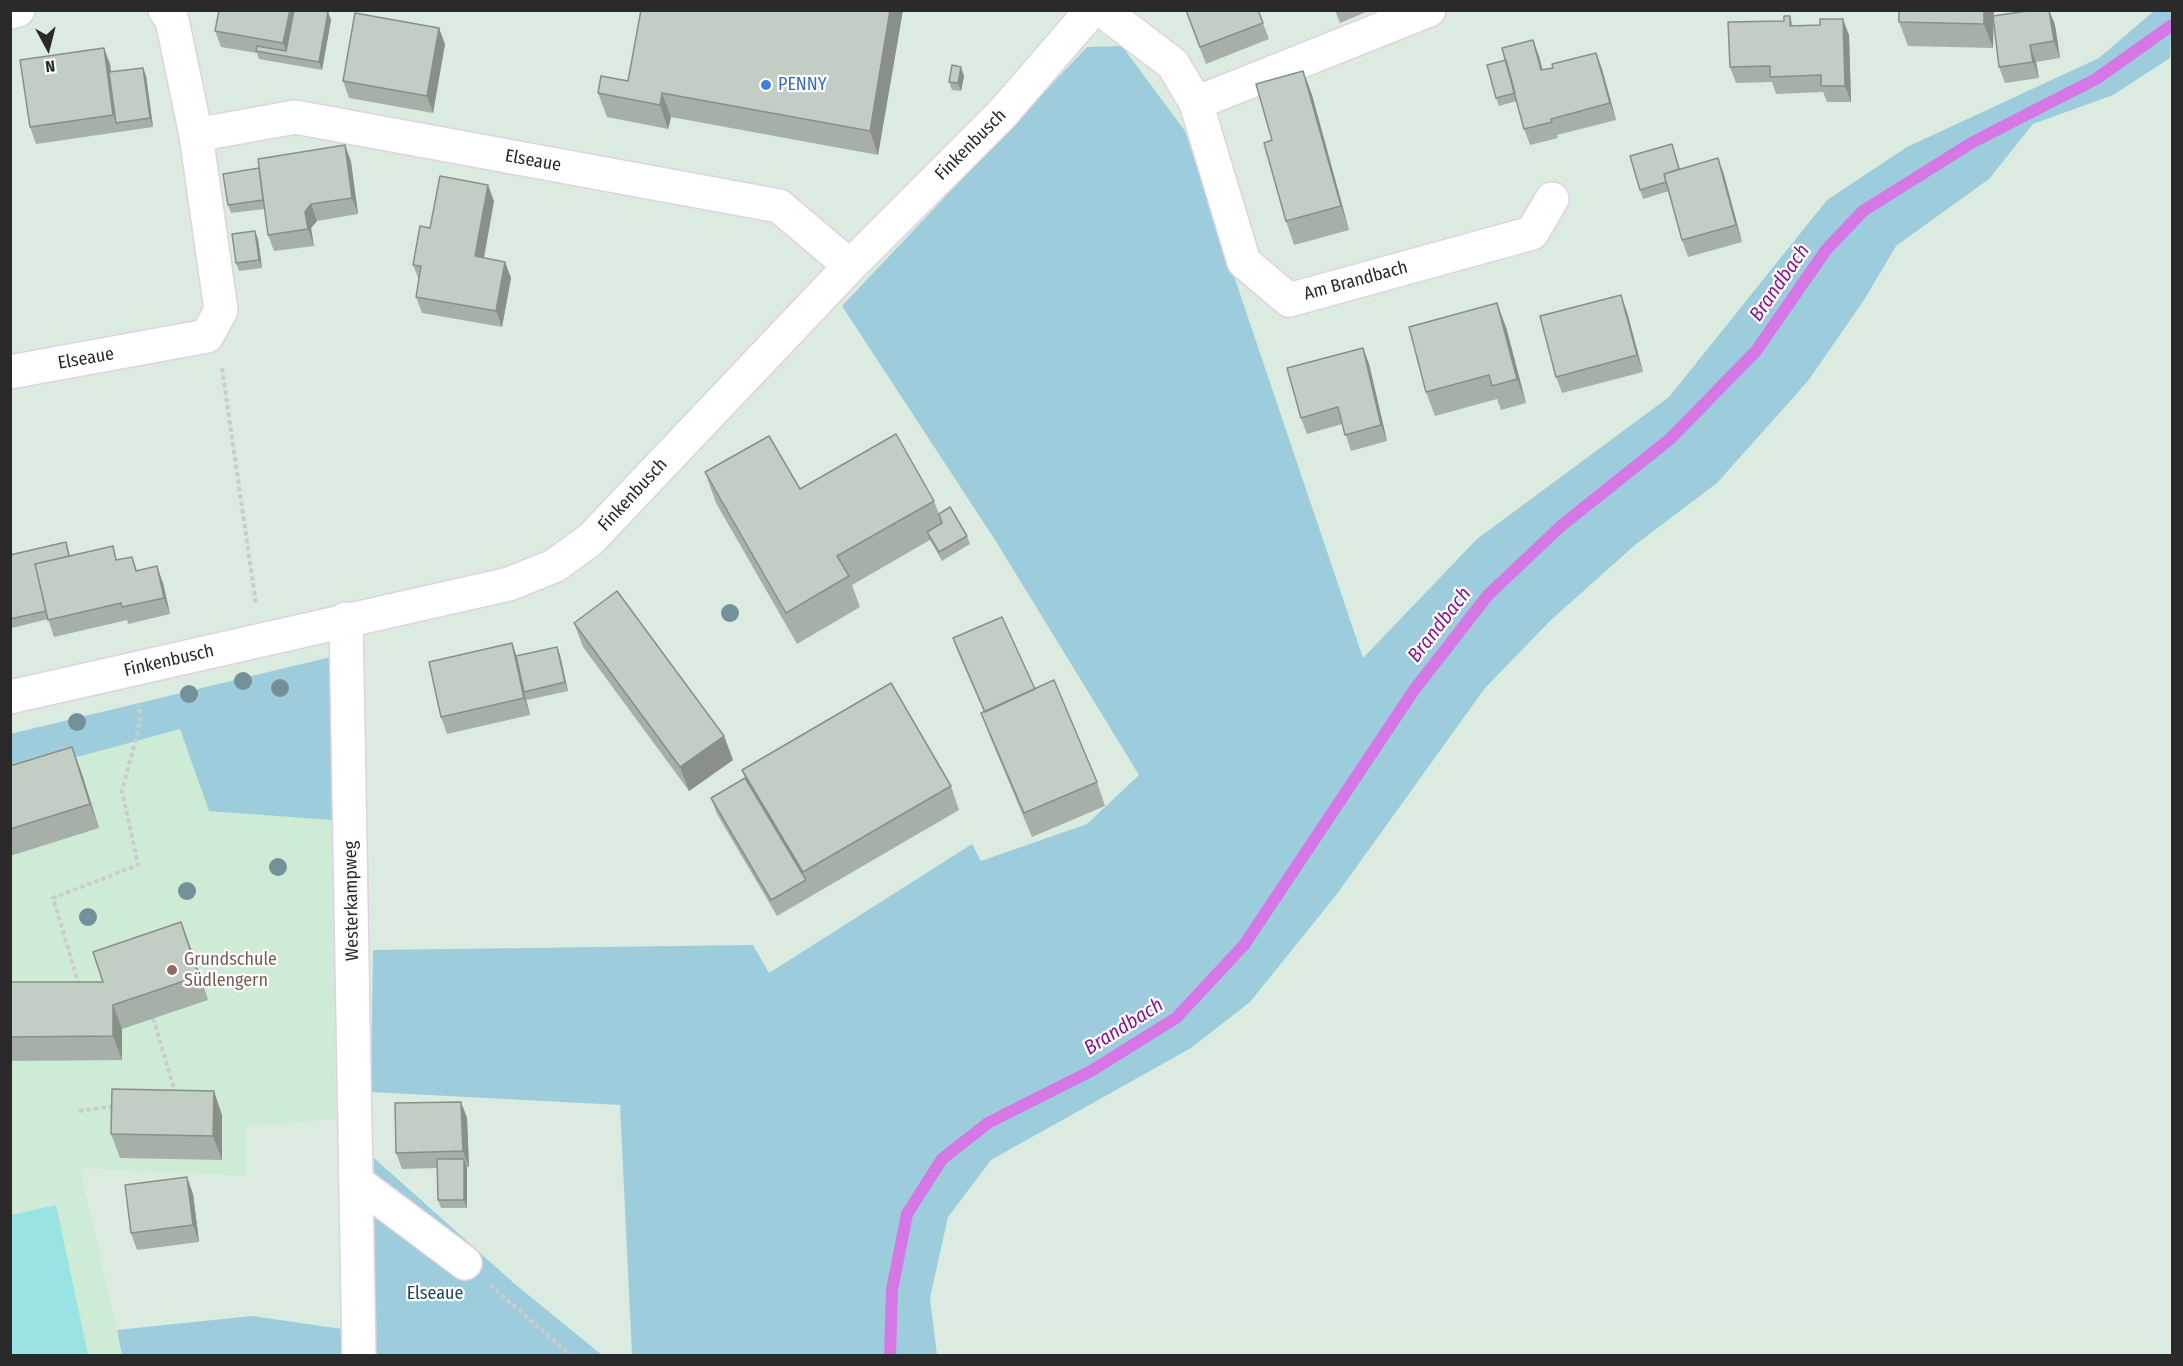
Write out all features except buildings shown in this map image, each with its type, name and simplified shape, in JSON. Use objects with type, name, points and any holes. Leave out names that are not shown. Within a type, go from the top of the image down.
[{"type":"street","points":[[10,12],[18,10]]},
{"type":"street","points":[[165,10],[172,20],[196,135],[221,310],[207,336]]},
{"type":"street","name":"Finkenbusch","points":[[10,698],[346,619],[509,584],[554,566],[591,540],[850,266],[1002,114],[1092,10]]},
{"type":"street","name":"Am Brandbach","points":[[1102,10],[1173,64],[1196,103],[1244,262],[1290,300],[1532,232],[1552,199]]},
{"type":"street","points":[[1196,103],[1430,10]]},
{"type":"street","name":"Elseaue","points":[[196,135],[295,117],[779,206],[850,266]]},
{"type":"street","name":"Elseaue","points":[[10,372],[207,336]]},
{"type":"street","name":"Westerkampweg","points":[[346,619],[358,1183],[359,1356]]},
{"type":"street","points":[[358,1183],[465,1263]]},
{"type":"path","points":[[207,336],[220,351],[261,639]]},
{"type":"path","points":[[81,994],[52,898],[138,866],[122,791],[140,723],[137,668]]},
{"type":"path","points":[[153,1018],[177,1096]]},
{"type":"path","points":[[79,1111],[117,1106]]},
{"type":"path","points":[[465,1263],[572,1356]]},
{"type":"shaded area","name":"Grundschule Südlengern","points":[[331,657],[336,1119],[246,1126],[246,1176],[80,1168],[122,1355],[11,1355],[10,734]]},
{"type":"shaded area","points":[[56,1205],[88,1355],[11,1355],[11,1215]]},
{"type":"green space","points":[[2154,11],[2172,11],[2170,58],[2113,95],[2033,124],[1989,179],[1896,246],[1864,300],[1808,381],[1717,483],[1635,545],[1551,620],[1485,688],[1337,894],[1250,1002],[1191,1048],[991,1160],[948,1217],[930,1298],[937,1355],[632,1355],[620,1105],[371,1092],[373,950],[753,945],[769,973],[972,844],[981,861],[1087,824],[1139,775],[997,543],[842,306],[1087,47],[1122,46],[1185,131],[1363,658],[1477,539],[1669,397],[1827,200],[1907,147],[2099,58]]},
{"type":"green space","points":[[331,657],[332,820],[209,811],[180,729],[11,775],[10,734]]},
{"type":"green space","name":"Elseaue","points":[[374,1158],[516,1285],[602,1355],[374,1356]]},
{"type":"green space","points":[[252,1316],[349,1330],[349,1355],[122,1355],[117,1330]]},
{"type":"waterway","name":"Brandbach","points":[[890,1356],[892,1290],[907,1214],[942,1159],[988,1123],[1091,1071],[1176,1018],[1244,945],[1414,690],[1488,595],[1561,526],[1670,439],[1756,351],[1826,250],[1863,211],[1973,142],[2096,79],[2172,25]]},
{"type":"place","name":"PENNY","points":[[766,85]]},
{"type":"place","name":"Grundschule Südlengern","points":[[172,970]]}]
